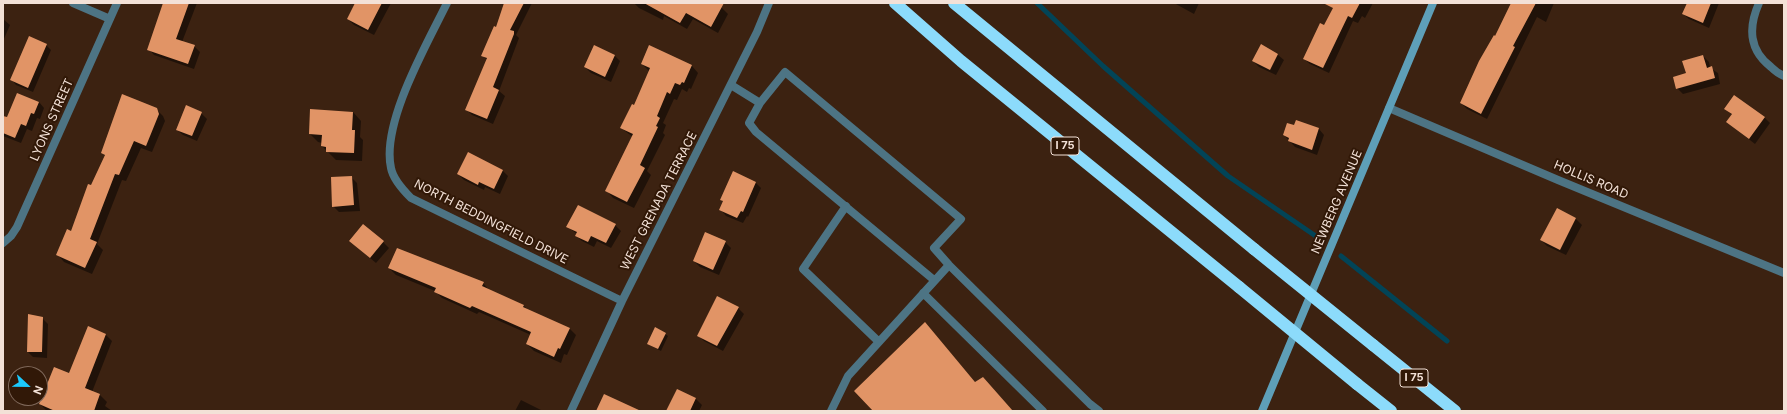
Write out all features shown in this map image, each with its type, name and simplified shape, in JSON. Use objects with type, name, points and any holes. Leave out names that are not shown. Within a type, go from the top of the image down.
[{"type":"highway","name":"I 75","points":[[895,3],[961,61],[1391,411]]},
{"type":"highway","name":"I 75","points":[[954,3],[1254,249],[1455,411]]},
{"type":"street","points":[[72,3],[110,19]]},
{"type":"street","name":"LYONS STREET","points":[[3,243],[11,236],[17,227],[117,3]]},
{"type":"street","name":"NORTH BEDDINGFIELD DRIVE","points":[[447,3],[412,78],[393,125],[390,139],[391,169],[403,190],[411,198],[622,301]]},
{"type":"street","name":"WEST GRENADA TERRACE","points":[[571,411],[622,301],[758,32],[769,3]]},
{"type":"street","name":"NEWBERG AVENUE","points":[[1262,411],[1433,3]]},
{"type":"street","points":[[1758,3],[1755,12],[1752,37],[1755,50],[1762,60],[1784,76]]},
{"type":"street","points":[[934,280],[756,132],[748,123],[760,103],[785,72],[961,220],[934,248],[949,265],[1090,404],[1099,411]]},
{"type":"street","points":[[731,85],[760,103]]},
{"type":"street","name":"HOLLIS ROAD","points":[[1389,108],[1558,180],[1784,273]]},
{"type":"street","points":[[846,206],[803,269],[879,342]]},
{"type":"street","points":[[831,411],[848,376],[949,265]]},
{"type":"street","points":[[923,293],[1043,411]]},
{"type":"building","points":[[163,3],[189,3],[176,39],[195,45],[188,64],[147,50]]},
{"type":"building","points":[[355,3],[382,3],[368,30],[347,19]]},
{"type":"building","points":[[504,3],[524,3],[510,30],[514,31],[514,34],[493,87],[499,90],[487,119],[465,110],[487,58],[481,56],[494,26],[496,27]]},
{"type":"building","points":[[644,3],[724,3],[711,27],[686,13],[680,23]]},
{"type":"building","points":[[1323,3],[1360,3],[1352,18],[1348,16],[1323,68],[1303,59],[1320,23],[1324,25],[1333,8]]},
{"type":"building","points":[[1511,3],[1536,3],[1513,46],[1515,47],[1481,114],[1460,103],[1479,61],[1494,35],[1495,36]]},
{"type":"building","points":[[1687,3],[1711,3],[1703,23],[1682,14]]},
{"type":"building","points":[[29,36],[47,44],[28,88],[10,80]]},
{"type":"building","points":[[1261,44],[1278,54],[1270,70],[1252,61]]},
{"type":"building","points":[[594,45],[615,55],[605,77],[584,67]]},
{"type":"building","points":[[649,45],[692,65],[684,83],[682,82],[680,85],[675,83],[670,94],[667,92],[657,116],[660,118],[656,126],[658,127],[640,165],[645,168],[627,202],[605,191],[633,134],[620,128],[632,104],[634,105],[650,68],[641,64]]},
{"type":"building","points":[[1703,55],[1707,68],[1712,66],[1715,78],[1676,89],[1673,77],[1686,73],[1682,61]]},
{"type":"building","points":[[17,93],[39,102],[34,114],[31,113],[26,126],[21,124],[15,138],[3,133],[3,116],[7,117]]},
{"type":"building","points":[[122,94],[157,108],[159,114],[146,146],[134,141],[119,175],[115,174],[90,239],[97,242],[85,268],[56,255],[67,229],[71,231],[88,184],[91,185],[105,155],[101,153]]},
{"type":"building","points":[[1734,95],[1765,117],[1749,139],[1726,122],[1732,114],[1724,109]]},
{"type":"building","points":[[186,105],[202,112],[192,136],[176,130]]},
{"type":"building","points":[[310,109],[353,112],[352,130],[355,130],[354,153],[326,152],[326,147],[321,146],[322,135],[309,134]]},
{"type":"building","points":[[1296,120],[1319,128],[1312,150],[1288,141],[1289,138],[1283,135],[1287,123],[1294,125]]},
{"type":"building","points":[[468,152],[503,170],[494,189],[479,182],[478,185],[457,174]]},
{"type":"building","points":[[733,171],[756,182],[743,212],[741,211],[737,218],[719,210],[723,201],[720,200]]},
{"type":"building","points":[[352,176],[354,205],[332,207],[331,177]]},
{"type":"building","points":[[578,205],[616,224],[606,243],[591,236],[588,242],[575,236],[577,232],[566,227]]},
{"type":"building","points":[[1557,208],[1576,218],[1560,250],[1540,240]]},
{"type":"building","points":[[363,224],[384,241],[370,258],[349,241]]},
{"type":"building","points":[[705,232],[726,241],[713,270],[693,261]]},
{"type":"building","points":[[397,248],[484,282],[482,286],[524,305],[523,307],[570,328],[560,349],[558,348],[554,357],[526,344],[531,332],[472,306],[470,308],[434,292],[436,288],[388,268]]},
{"type":"building","points":[[717,296],[739,307],[717,346],[697,336]]},
{"type":"building","points":[[28,314],[43,317],[42,352],[27,352]]},
{"type":"building","points":[[925,322],[975,382],[983,377],[1013,411],[873,411],[854,391]]},
{"type":"building","points":[[88,326],[106,334],[85,388],[100,394],[94,411],[55,411],[44,406],[48,406],[48,382],[54,367],[69,373]]},
{"type":"building","points":[[655,327],[666,333],[658,349],[647,344]]},
{"type":"building","points":[[677,389],[696,398],[690,411],[666,411]]},
{"type":"building","points":[[604,394],[641,411],[596,411]]},
{"type":"waterway","points":[[1037,3],[1103,66],[1228,176],[1320,239]]},
{"type":"waterway","points":[[1341,256],[1447,341]]}]
